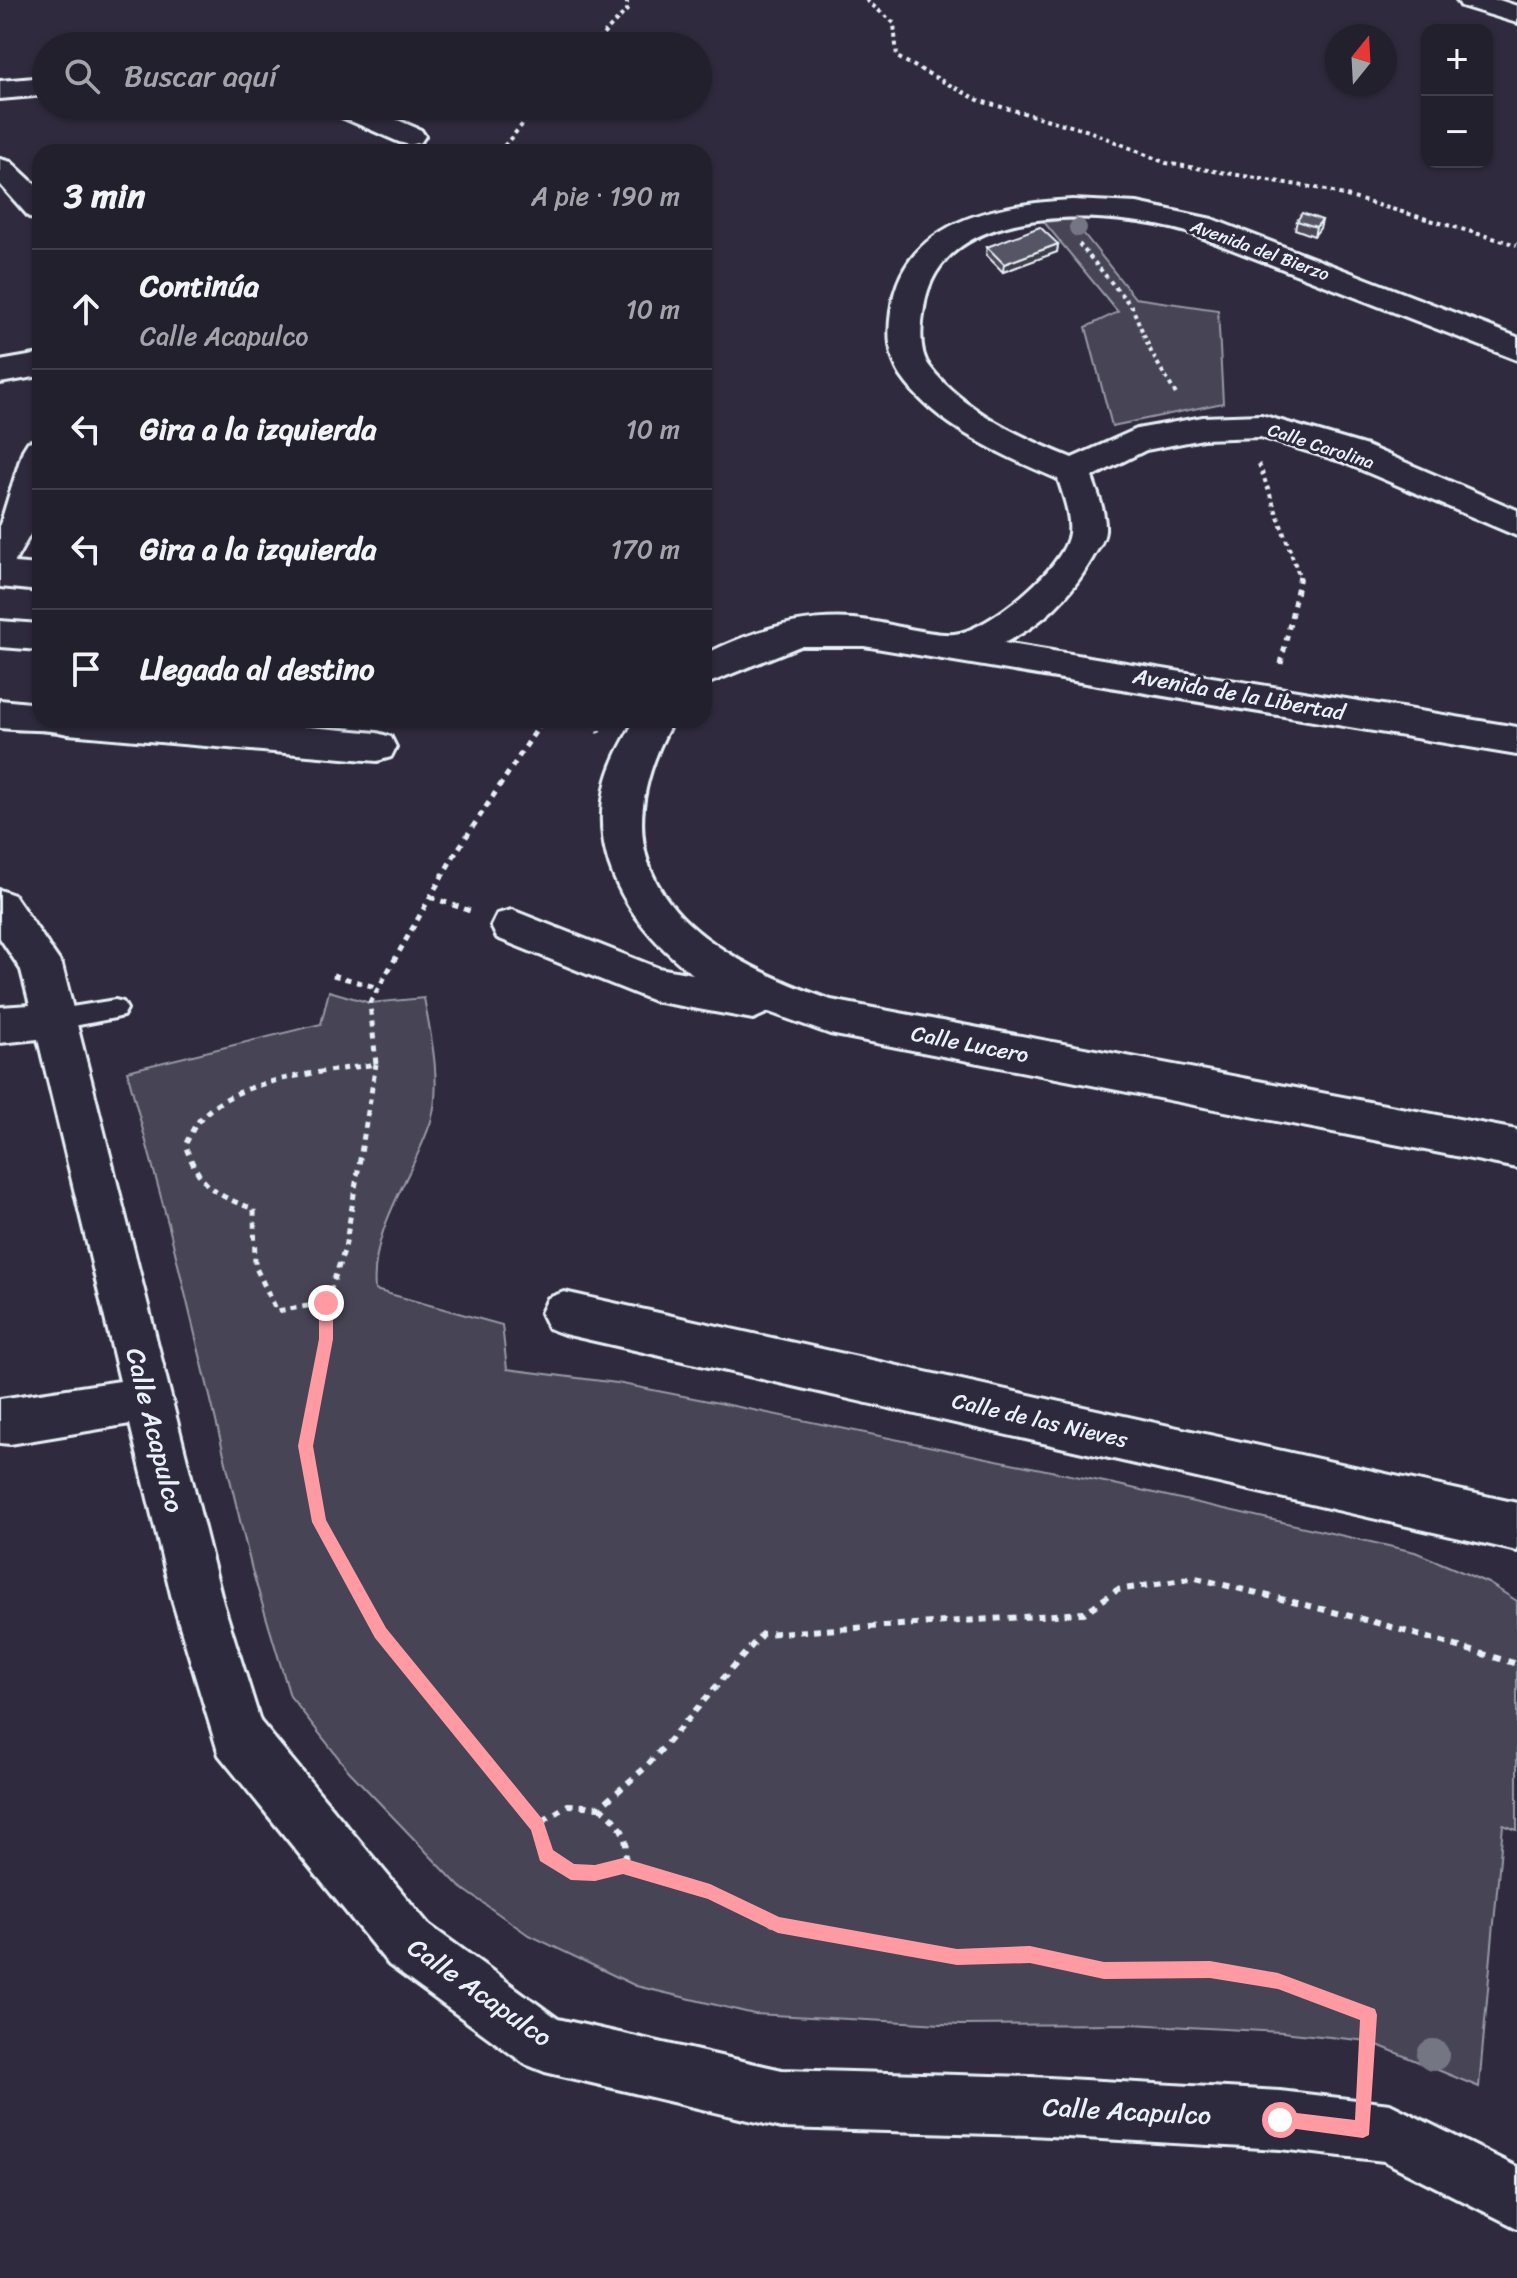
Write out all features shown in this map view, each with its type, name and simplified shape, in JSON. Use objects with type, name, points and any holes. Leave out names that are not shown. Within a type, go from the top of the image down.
[{"type":"main road","points":[[1471,0],[1517,15]]},
{"type":"main road","points":[[0,90],[32,89]]},
{"type":"main road","points":[[373,120],[410,136]]},
{"type":"main road","points":[[0,168],[32,199]]},
{"type":"main road","name":"Avenida del Bierzo","points":[[1073,472],[1000,442],[954,409],[914,369],[904,328],[911,289],[931,256],[961,230],[1005,215],[1069,209],[1139,212],[1212,228],[1517,349]]},
{"type":"main road","points":[[0,372],[32,366]]},
{"type":"main road","name":"Calle Carolina","points":[[1073,472],[1137,440],[1203,428],[1261,426],[1355,454],[1517,524]]},
{"type":"main road","points":[[712,667],[798,633],[864,633],[961,647],[1016,622],[1047,597],[1071,565],[1087,535],[1083,501],[1073,472]]},
{"type":"main road","points":[[0,556],[32,496]]},
{"type":"main road","points":[[0,574],[32,577]]},
{"type":"main road","points":[[0,634],[32,636]]},
{"type":"main road","name":"Avenida de la Libertad","points":[[961,647],[1517,741]]},
{"type":"main road","points":[[0,714],[32,717]]},
{"type":"main road","points":[[160,728],[377,747]]},
{"type":"main road","name":"Calle Lucero","points":[[649,728],[632,754],[620,799],[621,841],[639,888],[667,928],[712,966],[774,996],[830,1017],[1517,1149]]},
{"type":"main road","name":"Calle Acapulco","points":[[0,906],[41,965],[198,1603],[238,1736],[409,1945],[545,2044],[782,2099],[1046,2107],[1280,2120],[1363,2129],[1390,2133],[1517,2199]]},
{"type":"main road","points":[[512,926],[654,984],[830,1017]]},
{"type":"main road","points":[[0,1025],[53,1020]]},
{"type":"main road","name":"Calle de las Nieves","points":[[564,1313],[1517,1527]]},
{"type":"main road","points":[[0,1421],[10,1422],[147,1399]]},
{"type":"lane","points":[[53,1020],[115,1009]]},
{"type":"path","points":[[606,32],[627,10],[627,0]]},
{"type":"path","points":[[866,0],[894,23],[897,57],[980,101],[1089,131],[1166,163],[1322,189],[1517,245]]},
{"type":"path","points":[[506,144],[526,120]]},
{"type":"path","points":[[538,728],[453,857],[370,1003],[376,1064],[345,1248],[326,1303],[326,1339],[306,1446],[319,1522],[381,1633],[537,1825],[546,1855],[571,1872],[595,1873],[623,1866],[710,1892],[778,1925],[957,1957],[1030,1954],[1104,1971],[1210,1970],[1278,1981],[1369,2015],[1363,2129]]},
{"type":"path","points":[[333,975],[379,988]]},
{"type":"path","points":[[326,1303],[277,1311],[255,1266],[254,1209],[217,1196],[200,1179],[185,1145],[191,1126],[234,1093],[376,1064]]},
{"type":"path","points":[[600,1807],[646,1767],[762,1634],[1084,1613],[1117,1590],[1196,1578],[1374,1622],[1517,1664]]},
{"type":"path","points":[[537,1825],[568,1805],[600,1807],[614,1816],[626,1836],[630,1852],[623,1866]]},
{"type":"shaded area","points":[[1072,219],[1135,298],[1218,310],[1223,403],[1112,426],[1086,327],[1118,312],[1044,222]]},
{"type":"shaded area","points":[[329,991],[370,1003],[424,998],[432,1043],[436,1091],[431,1121],[394,1203],[379,1245],[375,1290],[502,1325],[507,1369],[617,1383],[724,1404],[1114,1484],[1415,1552],[1488,1583],[1517,1601],[1517,1830],[1503,1825],[1479,2087],[1368,2041],[1282,2032],[1131,2024],[961,2025],[754,2014],[636,1986],[527,1934],[459,1886],[349,1771],[290,1696],[252,1570],[169,1227],[127,1071],[321,1024]]},
{"type":"building","points":[[1302,213],[1322,220],[1316,227],[1297,221]]},
{"type":"building","points":[[1040,227],[1058,244],[1004,264],[987,247]]},
{"type":"route","points":[[326,1303],[326,1339],[306,1446],[319,1522],[381,1633],[537,1825],[546,1855],[571,1872],[595,1873],[623,1866],[710,1892],[778,1925],[876,1940],[957,1957],[1030,1954],[1104,1971],[1210,1970],[1278,1981],[1369,2015],[1363,2129],[1280,2120]]}]
